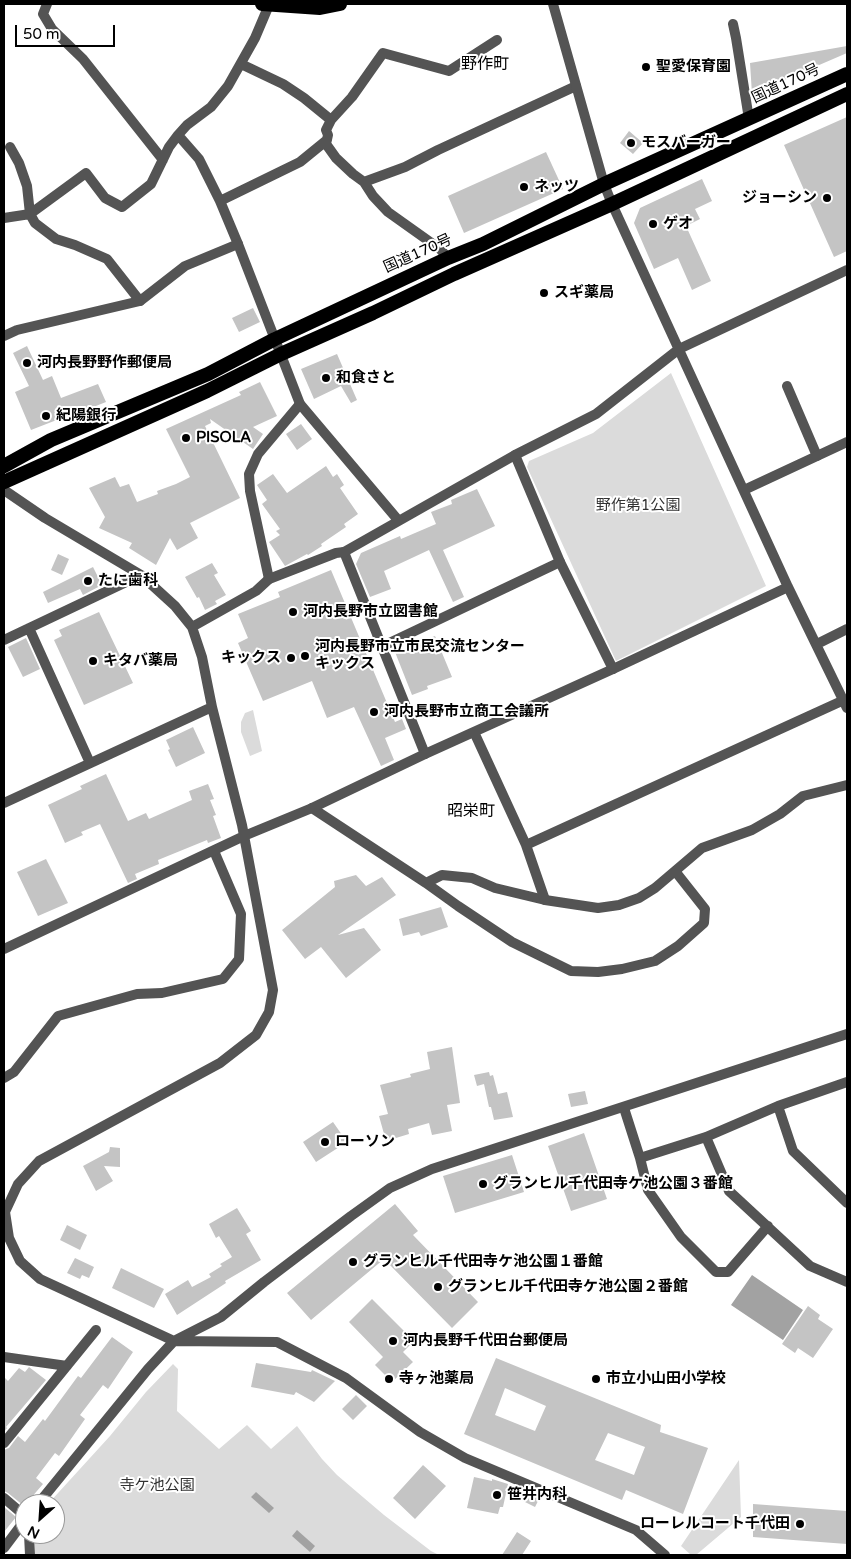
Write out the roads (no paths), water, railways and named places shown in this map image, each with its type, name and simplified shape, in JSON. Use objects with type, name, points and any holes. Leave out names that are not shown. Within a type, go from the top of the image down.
[{"type":"highway","points":[[265,4],[320,8],[340,4]]},
{"type":"highway","name":"国道170号","points":[[4,466],[51,440],[208,374],[275,339],[448,258],[483,244],[604,184],[847,74]]},
{"type":"highway","points":[[4,482],[206,391],[281,354],[612,204],[847,94]]},
{"type":"street","points":[[47,4],[43,14],[52,29],[83,59],[163,160]]},
{"type":"street","points":[[4,218],[30,214],[86,173],[105,198],[122,206],[151,184],[169,147],[178,135],[187,125],[212,106],[228,86],[255,38],[265,4]]},
{"type":"street","points":[[526,845],[845,704],[788,586],[612,204],[604,184],[553,4]]},
{"type":"street","points":[[732,24],[749,119]]},
{"type":"street","points":[[448,258],[440,249],[388,212],[372,196],[364,182],[336,158],[326,144],[326,130],[331,120],[352,97],[383,53],[449,71],[496,40]]},
{"type":"street","points":[[241,64],[283,84],[331,120]]},
{"type":"street","points":[[364,182],[405,168],[438,150],[576,86]]},
{"type":"street","points":[[178,135],[199,159],[220,201],[300,404],[398,520]]},
{"type":"street","points":[[220,201],[300,162],[327,140]]},
{"type":"street","points":[[10,147],[19,163],[27,186],[30,214],[35,223],[56,238],[107,260],[140,301]]},
{"type":"street","points":[[4,336],[17,330],[140,301],[185,266],[238,244]]},
{"type":"street","points":[[192,627],[256,591],[269,579],[336,553],[344,552],[515,455],[596,414],[679,348],[847,270]]},
{"type":"street","points":[[787,386],[817,456]]},
{"type":"street","points":[[269,579],[250,491],[249,474],[258,454],[300,404]]},
{"type":"street","points":[[744,490],[847,442]]},
{"type":"street","points":[[515,455],[560,562],[613,669]]},
{"type":"street","points":[[4,490],[45,518],[141,575],[174,606],[192,627],[202,657],[212,707],[244,836],[273,990],[268,1012],[256,1035],[220,1063],[39,1162],[18,1184],[4,1212],[9,1238],[20,1260],[40,1279],[174,1341],[277,1342],[346,1378],[420,1432],[465,1458],[636,1530],[665,1555]]},
{"type":"street","points":[[344,552],[425,754]]},
{"type":"street","points":[[383,646],[560,562]]},
{"type":"street","points":[[4,640],[141,575]]},
{"type":"street","points":[[4,949],[244,836],[312,808],[425,754],[613,669],[788,586]]},
{"type":"street","points":[[29,628],[90,763]]},
{"type":"street","points":[[817,644],[847,630]]},
{"type":"street","points":[[4,803],[212,707]]},
{"type":"street","points":[[474,732],[526,845],[545,900]]},
{"type":"street","points":[[426,883],[442,876],[472,878],[495,888],[545,900],[598,908],[619,905],[640,898],[655,888],[702,848],[752,830],[780,814],[803,796],[847,785]]},
{"type":"street","points":[[312,808],[512,942],[571,971],[598,972],[622,969],[655,961],[678,946],[704,923],[705,909],[675,871]]},
{"type":"street","points":[[4,1078],[14,1072],[58,1016],[137,994],[162,993],[223,979],[239,959],[241,914],[214,851]]},
{"type":"street","points":[[46,1494],[148,1369],[174,1341],[221,1317],[264,1282],[390,1188],[432,1169],[847,1034]]},
{"type":"street","points":[[640,1158],[706,1137],[778,1106],[847,1082]]},
{"type":"street","points":[[778,1106],[792,1151],[847,1202]]},
{"type":"street","points":[[624,1108],[648,1190],[681,1237],[716,1272],[728,1272],[768,1226]]},
{"type":"street","points":[[706,1137],[730,1191],[810,1266],[847,1282]]},
{"type":"street","points":[[4,1443],[96,1330]]},
{"type":"street","points":[[4,1357],[67,1366]]},
{"type":"street","points":[[4,1498],[15,1507]]},
{"type":"street","points":[[4,1548],[15,1533]]},
{"type":"place","name":"聖愛保育園","points":[[646,67]]},
{"type":"place","name":"モスバーガー","points":[[631,143]]},
{"type":"place","name":"ネッツ","points":[[524,187]]},
{"type":"place","name":"ジョーシン","points":[[827,198]]},
{"type":"place","name":"ゲオ","points":[[653,224]]},
{"type":"place","name":"スギ薬局","points":[[544,293]]},
{"type":"place","name":"河内長野野作郵便局","points":[[27,363]]},
{"type":"place","name":"和食さと","points":[[326,378]]},
{"type":"place","name":"紀陽銀行","points":[[46,416]]},
{"type":"place","name":"PISOLA","points":[[186,438]]},
{"type":"place","name":"たに歯科","points":[[88,581]]},
{"type":"place","name":"河内長野市立図書館","points":[[293,612]]},
{"type":"place","name":"河内長野市立市民交流センター キックス","points":[[305,656]]},
{"type":"place","name":"キックス","points":[[291,658]]},
{"type":"place","name":"キタバ薬局","points":[[93,661]]},
{"type":"place","name":"河内長野市立商工会議所","points":[[374,712]]},
{"type":"place","name":"ローソン","points":[[325,1142]]},
{"type":"place","name":"グランヒル千代田寺ケ池公園３番館","points":[[483,1184]]},
{"type":"place","name":"グランヒル千代田寺ケ池公園１番館","points":[[353,1262]]},
{"type":"place","name":"グランヒル千代田寺ケ池公園２番館","points":[[438,1287]]},
{"type":"place","name":"河内長野千代田台郵便局","points":[[393,1341]]},
{"type":"place","name":"寺ヶ池薬局","points":[[389,1379]]},
{"type":"place","name":"市立小山田小学校","points":[[596,1379]]},
{"type":"place","name":"笹井内科","points":[[497,1495]]},
{"type":"place","name":"ローレルコート千代田","points":[[800,1524]]},
{"type":"district","name":"野作町","points":[[485,65]]},
{"type":"district","name":"昭栄町","points":[[471,812]]},
{"type":"park label","name":"野作第1公園","points":[[638,506]]},
{"type":"park label","name":"寺ケ池公園","points":[[157,1486]]}]
